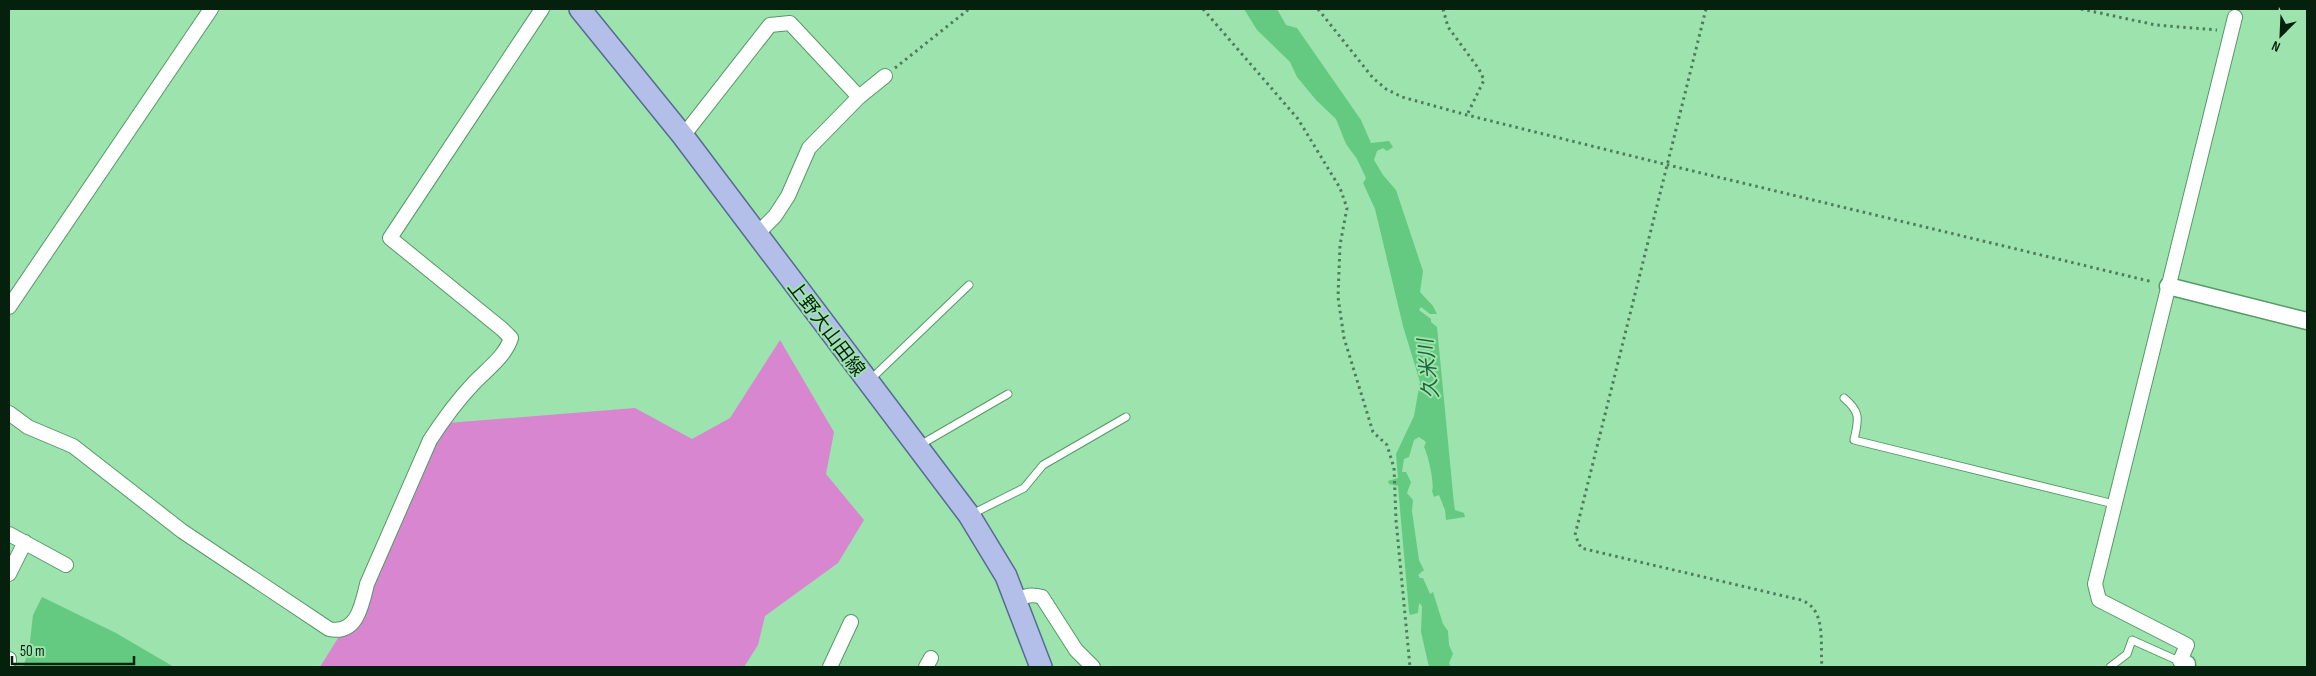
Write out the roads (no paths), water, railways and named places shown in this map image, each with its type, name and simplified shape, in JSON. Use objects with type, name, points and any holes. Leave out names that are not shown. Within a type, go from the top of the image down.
[{"type":"main road","name":"上野大山田線","points":[[580,9],[683,136],[969,515],[1006,576],[1042,667]]},
{"type":"street","points":[[9,307],[211,9]]},
{"type":"street","points":[[9,413],[28,427],[73,446],[182,530],[329,629],[337,631],[346,629],[353,623],[361,608],[367,584],[430,440],[443,420],[473,384],[508,347],[511,338],[502,328],[390,238],[542,9]]},
{"type":"street","points":[[2186,665],[2187,645],[2099,600],[2094,584],[2235,17]]},
{"type":"street","points":[[683,136],[770,25],[790,23],[859,97]]},
{"type":"street","points":[[756,235],[775,216],[788,196],[809,148],[859,97],[885,76]]},
{"type":"street","points":[[2168,286],[2307,321]]},
{"type":"street","points":[[9,534],[66,565]]},
{"type":"street","points":[[9,574],[25,542]]},
{"type":"street","points":[[1016,600],[1025,596],[1035,595],[1042,598],[1076,650],[1093,667]]},
{"type":"street","points":[[830,667],[851,622]]},
{"type":"lane","points":[[868,382],[969,285]]},
{"type":"lane","points":[[918,446],[1008,394]]},
{"type":"lane","points":[[1844,398],[1855,407],[1858,419],[1854,440],[2114,504]]},
{"type":"lane","points":[[969,515],[1024,488],[1044,465],[1126,417]]},
{"type":"lane","points":[[2110,667],[2127,654],[2132,640],[2186,665]]},
{"type":"water","name":"久米川","points":[[1244,9],[1277,9],[1286,25],[1297,28],[1361,120],[1371,143],[1389,141],[1393,147],[1387,151],[1383,148],[1377,151],[1374,160],[1383,175],[1396,190],[1423,271],[1420,292],[1433,306],[1437,314],[1430,314],[1421,307],[1419,310],[1431,319],[1431,322],[1437,327],[1454,504],[1455,510],[1464,513],[1465,517],[1446,520],[1445,510],[1439,495],[1434,497],[1432,491],[1431,469],[1424,447],[1426,442],[1419,437],[1414,440],[1409,457],[1404,459],[1402,472],[1406,472],[1411,482],[1407,493],[1413,500],[1412,511],[1419,560],[1424,570],[1418,575],[1420,578],[1423,578],[1430,594],[1433,592],[1443,624],[1448,631],[1449,645],[1453,654],[1449,663],[1451,667],[1429,667],[1421,632],[1422,606],[1419,603],[1418,613],[1410,615],[1409,612],[1398,486],[1389,484],[1388,481],[1398,478],[1396,454],[1414,416],[1420,382],[1403,326],[1375,209],[1363,183],[1366,178],[1357,159],[1346,144],[1336,119],[1316,100],[1297,77],[1290,62],[1257,30]]},
{"type":"water","points":[[42,597],[116,633],[174,667],[23,667],[29,650],[33,615]]}]
